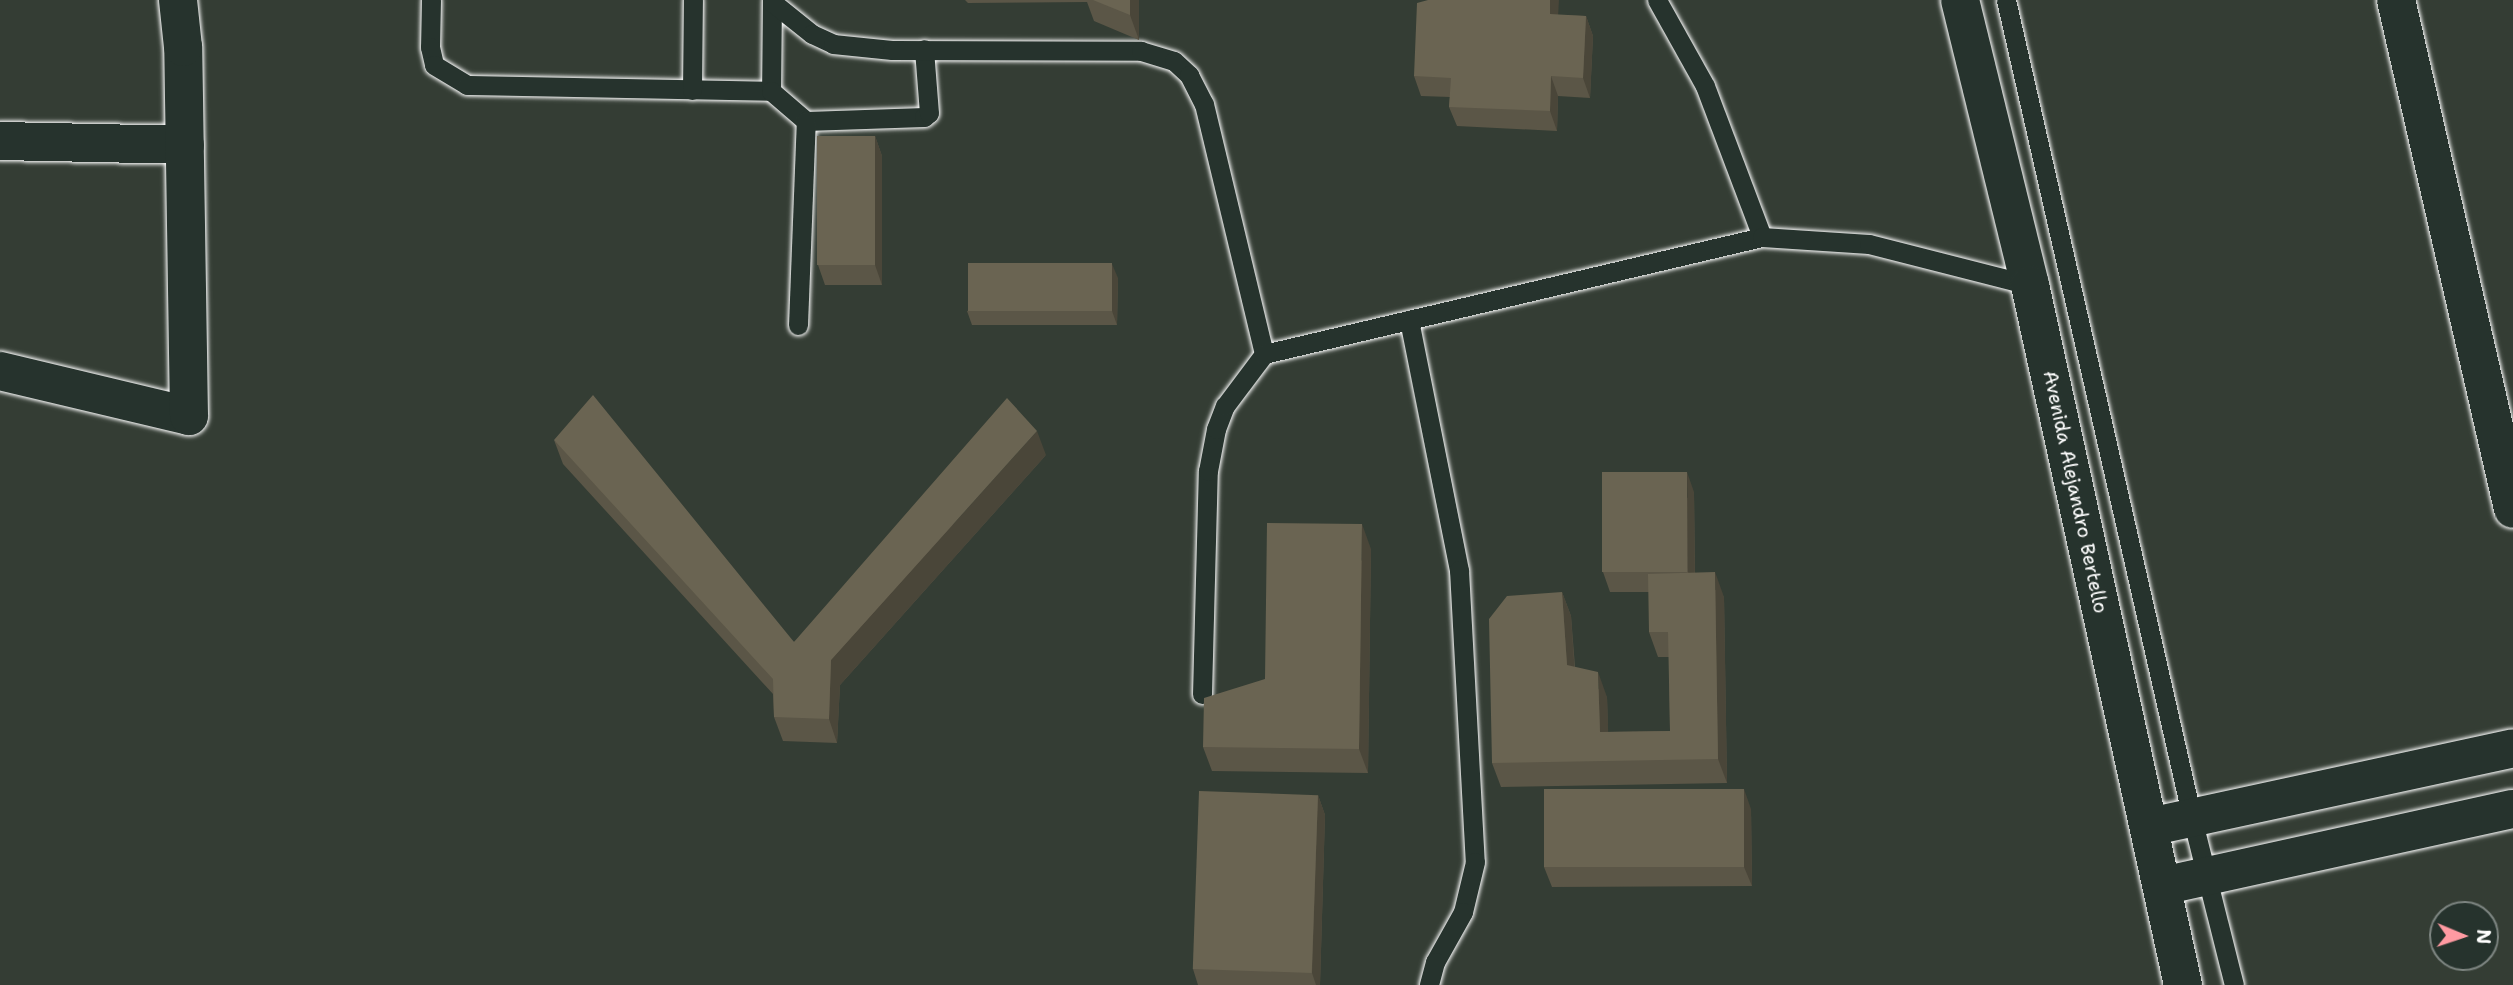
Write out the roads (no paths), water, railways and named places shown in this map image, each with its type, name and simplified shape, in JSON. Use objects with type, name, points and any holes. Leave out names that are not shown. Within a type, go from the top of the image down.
[{"type":"street","points":[[0,371],[189,416],[183,47],[178,0]]},
{"type":"street","name":"Avenida Alejandro Bertello","points":[[1959,0],[2030,285],[2183,985]]},
{"type":"street","points":[[2396,0],[2513,509]]},
{"type":"street","points":[[0,141],[185,145]]},
{"type":"street","points":[[2149,827],[2513,748]]},
{"type":"street","points":[[2162,886],[2513,809]]},
{"type":"lane","points":[[431,0],[430,47],[434,65],[444,74],[467,85],[771,91],[806,121],[925,117],[929,113],[924,50]]},
{"type":"lane","points":[[692,90],[693,0]]},
{"type":"lane","points":[[1657,0],[1704,86],[1762,237]]},
{"type":"lane","points":[[2006,0],[2192,818],[2234,985]]},
{"type":"lane","points":[[771,91],[772,1]]},
{"type":"lane","points":[[772,1],[812,34],[833,44],[924,50],[1141,51],[1174,61],[1189,75],[1204,104],[1264,354]]},
{"type":"lane","points":[[798,325],[806,121]]},
{"type":"lane","points":[[1202,694],[1208,471],[1216,429],[1225,406],[1264,354],[1762,237],[1869,244],[2030,285]]},
{"type":"lane","points":[[1409,320],[1459,570],[1475,862],[1463,912],[1435,962],[1429,985]]}]
